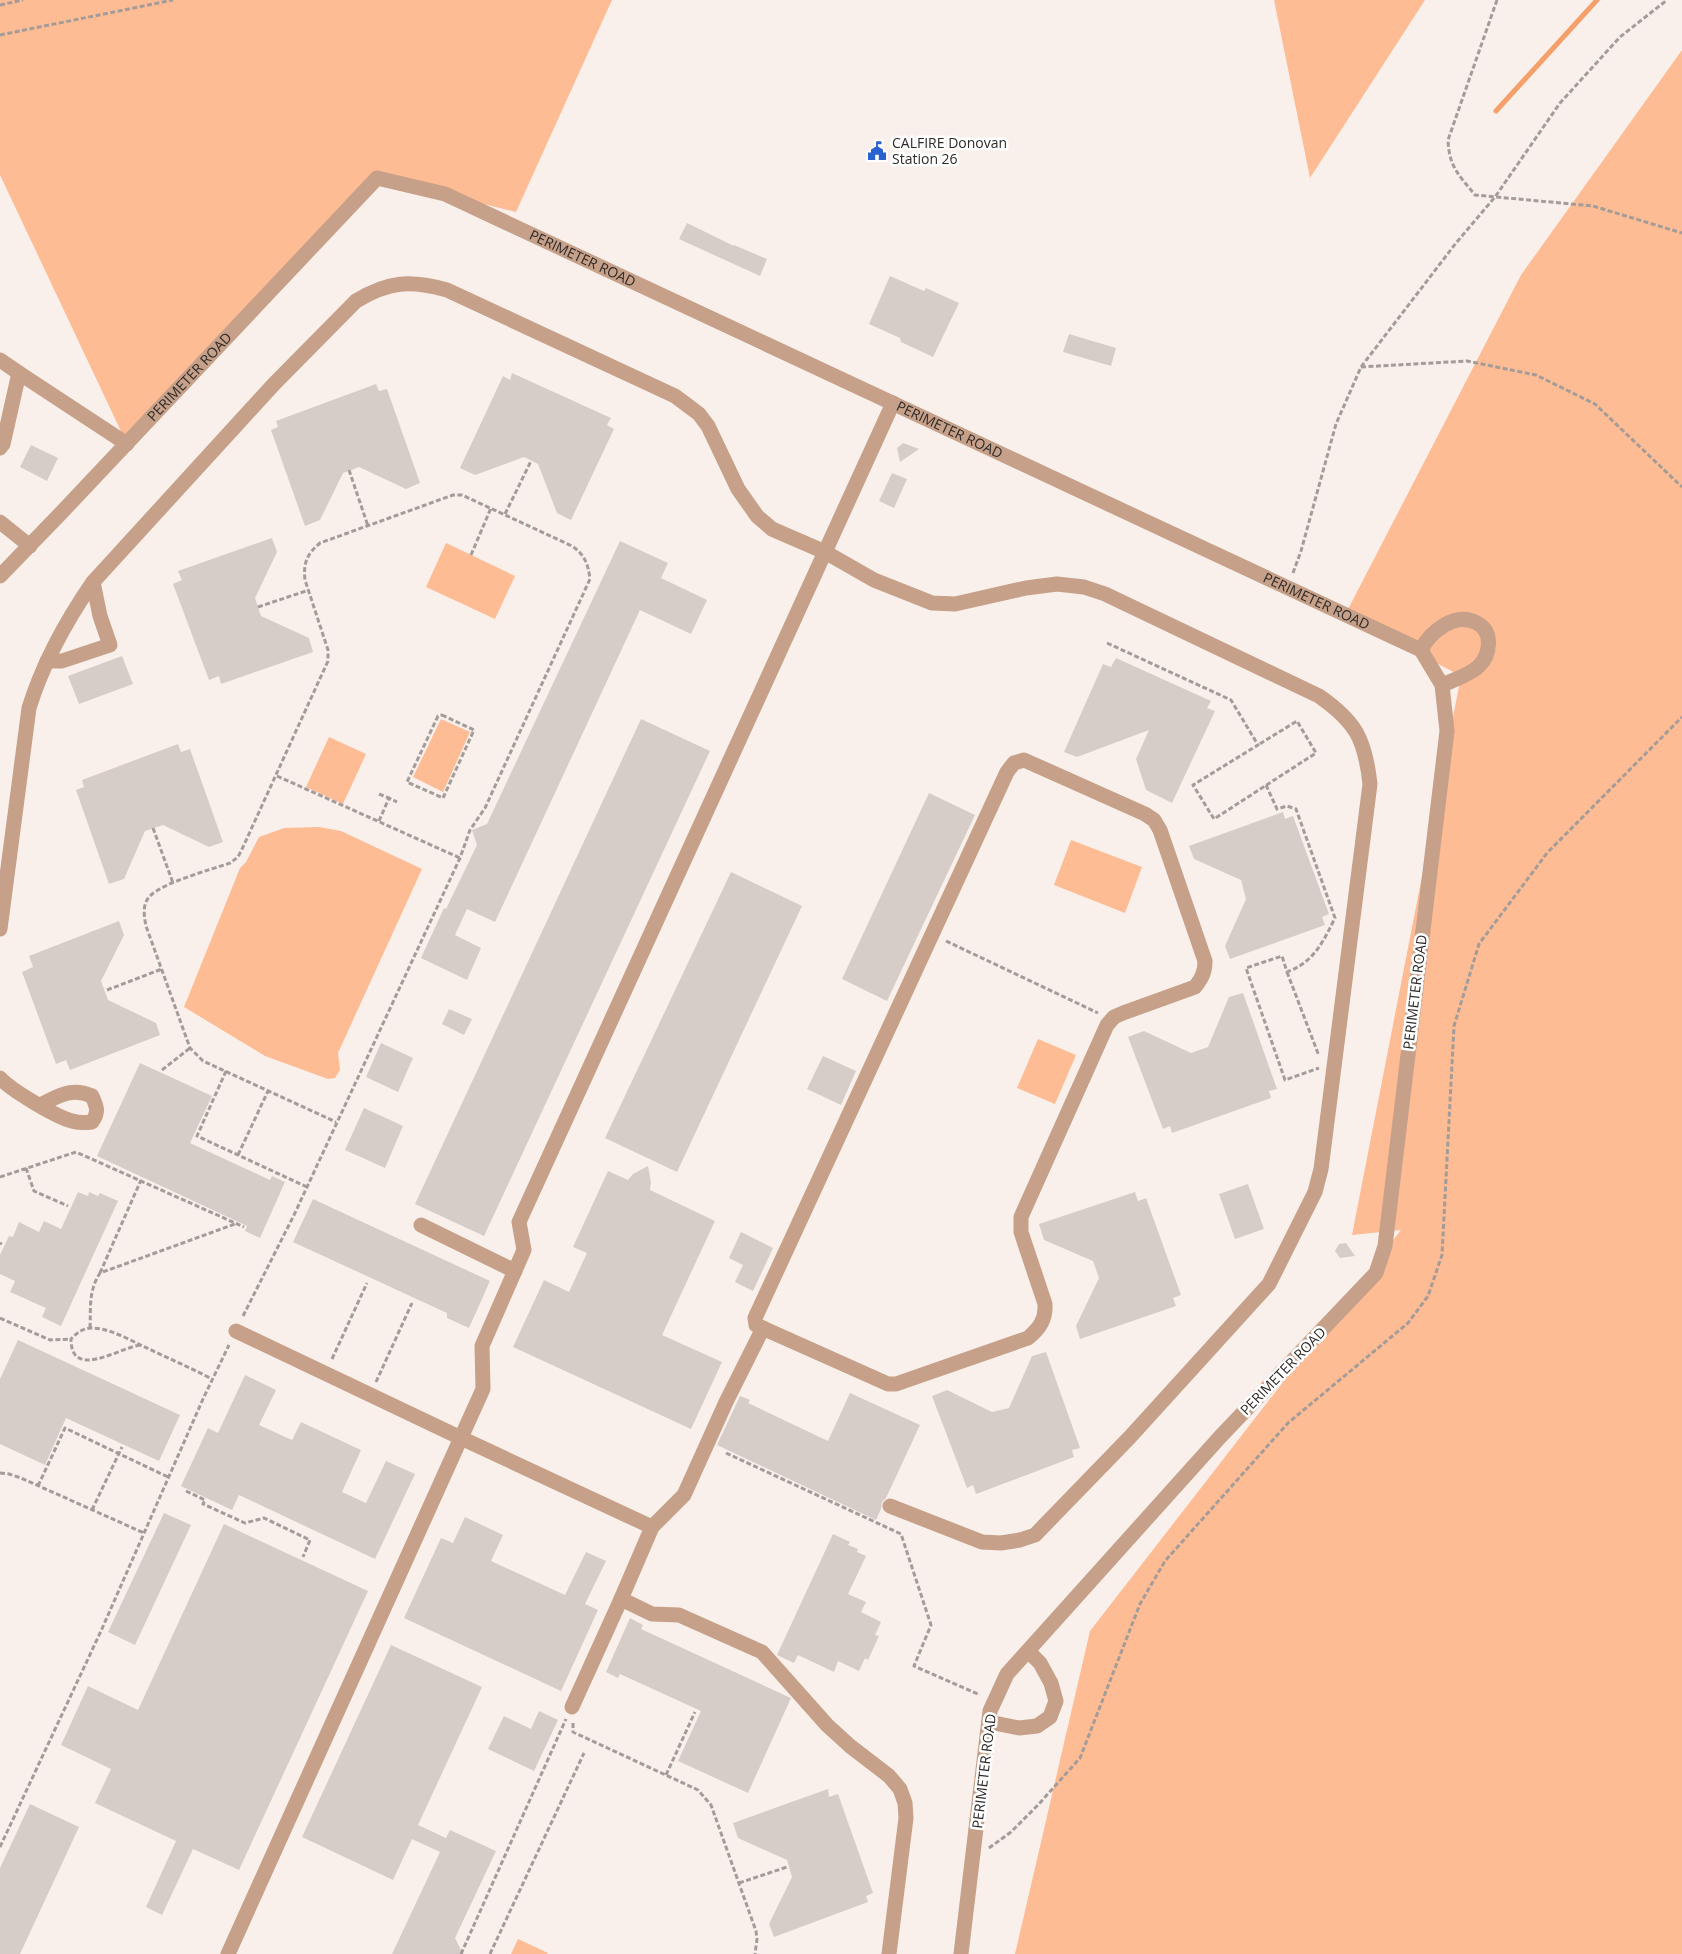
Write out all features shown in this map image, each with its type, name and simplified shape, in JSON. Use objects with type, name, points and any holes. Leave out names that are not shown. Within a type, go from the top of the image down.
[{"type":"street","name":"PERIMETER ROAD","points":[[0,576],[377,178],[445,194],[1421,650],[1442,685],[1447,731],[1385,1246],[1376,1273],[1220,1437],[1007,1674],[990,1711],[961,1954]]},
{"type":"street","points":[[0,929],[29,708],[36,685],[69,617],[93,582],[274,384],[356,301],[371,292],[404,283],[425,284],[447,290],[646,382],[688,405],[708,426],[738,489],[758,516],[772,529],[825,552],[874,580],[932,604],[955,604],[1026,588],[1057,584],[1084,587],[1105,594],[1319,696],[1339,710],[1353,726],[1363,743],[1370,784],[1321,1169],[1315,1192],[1269,1284],[1130,1437],[1035,1535],[1010,1542],[982,1542],[890,1506]]},
{"type":"street","points":[[0,360],[127,444]]},
{"type":"street","points":[[0,448],[3,444],[19,374]]},
{"type":"street","points":[[228,1954],[483,1389],[482,1346],[524,1250],[519,1222],[893,403]]},
{"type":"street","points":[[0,522],[30,546]]},
{"type":"street","points":[[47,660],[62,661],[110,645],[100,616],[93,582]]},
{"type":"street","points":[[1421,650],[1426,639],[1438,628],[1453,622],[1466,620],[1478,623],[1486,632],[1489,643],[1488,652],[1484,660],[1477,668],[1442,685]]},
{"type":"street","points":[[1024,760],[1145,814],[1154,820],[1160,830],[1205,961],[1205,970],[1195,987],[1124,1013],[1107,1025],[1021,1217],[1021,1232],[1045,1304],[1046,1312],[1037,1330],[1028,1338],[896,1384],[888,1384],[756,1325],[755,1318],[932,935],[1007,772],[1014,763],[1024,760]]},
{"type":"street","points":[[0,1078],[16,1091],[40,1105]]},
{"type":"street","points":[[421,1225],[515,1270]]},
{"type":"street","points":[[572,1707],[652,1527],[684,1495],[726,1402],[763,1328]]},
{"type":"street","points":[[236,1331],[652,1527]]},
{"type":"street","points":[[621,1599],[652,1614],[678,1615],[762,1652],[827,1725],[850,1746],[890,1776],[900,1789],[905,1803],[906,1818],[889,1954]]},
{"type":"street","points":[[989,1722],[1020,1728],[1037,1726],[1050,1717],[1056,1702],[1051,1682],[1040,1663],[1028,1651]]},
{"type":"path","points":[[0,4],[23,0]]},
{"type":"path","points":[[0,35],[174,0]]},
{"type":"path","points":[[1497,0],[1448,140],[1450,161],[1454,168],[1476,195],[1593,206],[1682,232]]},
{"type":"path","points":[[1287,587],[1301,551],[1336,424],[1361,367],[1456,243],[1495,197],[1560,103],[1620,37],[1667,0]]},
{"type":"path","points":[[1361,367],[1467,361],[1536,375],[1595,404],[1682,487]]},
{"type":"path","points":[[505,514],[530,460]]},
{"type":"path","points":[[349,470],[368,526]]},
{"type":"path","points":[[0,1847],[101,1631],[212,1379],[307,1186],[460,858],[470,830],[485,808],[590,580],[588,565],[582,553],[572,546],[462,495],[453,495],[320,543],[311,550],[306,559],[304,569],[308,590],[328,650],[328,661],[277,776],[238,857],[230,863],[173,883],[149,896],[144,905],[146,926],[190,1048],[203,1062],[336,1122]]},
{"type":"path","points":[[471,555],[491,508]]},
{"type":"path","points":[[258,607],[308,590]]},
{"type":"path","points":[[1107,643],[1230,700],[1258,745]]},
{"type":"path","points":[[442,715],[474,730],[443,798],[407,782],[438,716],[442,715]]},
{"type":"path","points":[[1297,721],[1316,753],[1214,819],[1193,785],[1258,745],[1297,721]]},
{"type":"path","points":[[277,776],[460,858]]},
{"type":"path","points":[[1266,785],[1277,809],[1287,806],[1296,809],[1336,918],[1323,942],[1306,963],[1287,972]]},
{"type":"path","points":[[379,794],[397,802]]},
{"type":"path","points":[[379,821],[389,798]]},
{"type":"path","points":[[153,828],[173,883]]},
{"type":"path","points":[[932,935],[1112,1020]]},
{"type":"path","points":[[1282,956],[1287,972],[1321,1063],[1319,1069],[1285,1080],[1246,968],[1282,956]]},
{"type":"path","points":[[108,990],[162,969]]},
{"type":"path","points":[[162,1070],[190,1048]]},
{"type":"path","points":[[226,1071],[197,1136],[307,1186]]},
{"type":"path","points":[[238,1155],[268,1091]]},
{"type":"path","points":[[0,1177],[76,1152],[244,1227]]},
{"type":"path","points":[[26,1168],[34,1190],[68,1206]]},
{"type":"path","points":[[90,1328],[89,1302],[91,1292],[142,1180]]},
{"type":"path","points":[[100,1273],[235,1223]]},
{"type":"path","points":[[326,1374],[367,1283]]},
{"type":"path","points":[[370,1395],[412,1303]]},
{"type":"path","points":[[0,1318],[50,1340],[71,1339],[80,1330],[90,1328],[104,1330],[212,1379]]},
{"type":"path","points":[[71,1339],[71,1350],[76,1358],[86,1361],[140,1345]]},
{"type":"path","points":[[38,1486],[65,1428],[168,1477]]},
{"type":"path","points":[[92,1510],[122,1447]]},
{"type":"path","points":[[726,1453],[901,1534],[931,1625],[914,1666],[994,1701]]},
{"type":"path","points":[[0,1473],[9,1474],[38,1486],[144,1534]]},
{"type":"path","points":[[186,1491],[204,1500],[203,1504],[245,1523],[264,1518],[310,1540],[303,1557]]},
{"type":"path","points":[[572,1707],[573,1732],[698,1790],[711,1805],[756,1931],[755,1954]]},
{"type":"path","points":[[461,1954],[572,1707]]},
{"type":"path","points":[[666,1775],[695,1712]]},
{"type":"path","points":[[490,1954],[584,1753]]},
{"type":"path","points":[[739,1883],[787,1867]]},
{"type":"shaded area","points":[[0,0],[612,0],[516,212],[377,178],[127,444],[0,175]]},
{"type":"shaded area","points":[[1274,0],[1425,0],[1310,178]]},
{"type":"shaded area","points":[[1682,50],[1682,1954],[1015,1954],[1090,1631],[1401,1230],[1352,1235],[1461,676],[1345,615],[1521,275]]},
{"type":"shaded area","points":[[446,543],[515,576],[495,619],[426,587]]},
{"type":"shaded area","points":[[441,719],[470,732],[443,792],[413,777]]},
{"type":"shaded area","points":[[329,737],[366,754],[343,804],[306,787]]},
{"type":"shaded area","points":[[319,827],[341,831],[422,869],[338,1053],[340,1070],[335,1078],[328,1079],[265,1056],[184,1007],[240,868],[246,862],[259,837],[284,828]]},
{"type":"shaded area","points":[[1071,840],[1142,867],[1125,913],[1054,885]]},
{"type":"shaded area","points":[[1038,1039],[1076,1055],[1055,1104],[1017,1088]]},
{"type":"shaded area","points":[[518,1939],[548,1953],[511,1954]]},
{"type":"building","points":[[687,223],[734,246],[767,259],[760,276],[679,239]]},
{"type":"building","points":[[890,276],[924,291],[926,288],[959,303],[933,357],[901,342],[900,338],[869,324]]},
{"type":"building","points":[[1069,334],[1116,348],[1111,366],[1063,352]]},
{"type":"building","points":[[512,373],[611,418],[607,425],[614,429],[571,520],[557,513],[538,464],[524,457],[475,475],[460,468],[503,376],[510,380]]},
{"type":"building","points":[[376,384],[379,391],[387,389],[420,483],[406,489],[359,467],[343,473],[320,520],[305,526],[271,430],[278,427],[276,421]]},
{"type":"building","points":[[903,443],[919,449],[900,462],[897,448]]},
{"type":"building","points":[[31,445],[58,458],[47,481],[20,467]]},
{"type":"building","points":[[892,473],[907,479],[894,508],[879,501]]},
{"type":"building","points":[[272,538],[277,552],[255,598],[261,616],[309,638],[313,652],[221,684],[219,676],[209,680],[173,584],[182,580],[178,571]]},
{"type":"building","points":[[620,541],[668,563],[661,578],[707,600],[691,634],[640,610],[495,922],[467,909],[455,935],[481,948],[467,980],[421,958],[444,908],[446,909],[477,845],[472,830],[487,824]]},
{"type":"building","points":[[122,656],[133,684],[79,704],[68,676]]},
{"type":"building","points":[[1116,658],[1211,701],[1207,708],[1215,711],[1172,803],[1146,790],[1136,759],[1149,730],[1077,757],[1064,752],[1103,664],[1111,667]]},
{"type":"building","points":[[641,719],[710,751],[484,1236],[415,1204]]},
{"type":"building","points":[[178,744],[181,752],[190,749],[223,842],[209,847],[163,825],[145,831],[124,879],[109,884],[76,790],[84,787],[82,780]]},
{"type":"building","points":[[929,793],[975,815],[887,1001],[842,979]]},
{"type":"building","points":[[1283,812],[1285,819],[1293,816],[1329,914],[1322,917],[1325,925],[1230,959],[1225,946],[1246,899],[1241,880],[1194,859],[1189,846]]},
{"type":"building","points":[[731,872],[802,906],[677,1172],[605,1138]]},
{"type":"building","points":[[119,921],[124,935],[101,981],[108,1000],[156,1023],[160,1035],[70,1070],[66,1060],[56,1064],[22,972],[33,967],[29,956]]},
{"type":"building","points":[[1243,993],[1277,1089],[1269,1091],[1271,1098],[1172,1133],[1170,1126],[1163,1129],[1128,1037],[1144,1031],[1191,1053],[1208,1047],[1229,997]]},
{"type":"building","points":[[449,1009],[472,1019],[464,1035],[442,1024]]},
{"type":"building","points":[[381,1043],[413,1058],[398,1092],[366,1077]]},
{"type":"building","points":[[823,1056],[856,1071],[841,1105],[807,1089]]},
{"type":"building","points":[[140,1063],[212,1096],[190,1143],[270,1180],[272,1176],[285,1182],[260,1238],[245,1231],[247,1226],[97,1156]]},
{"type":"building","points":[[364,1108],[403,1126],[385,1168],[345,1150]]},
{"type":"building","points":[[648,1166],[651,1182],[650,1190],[715,1221],[662,1335],[722,1362],[691,1429],[513,1347],[544,1280],[569,1292],[587,1253],[573,1247],[608,1171],[628,1180],[633,1174]]},
{"type":"building","points":[[1248,1184],[1264,1229],[1235,1239],[1219,1194]]},
{"type":"building","points":[[78,1192],[88,1196],[89,1192],[98,1196],[100,1193],[118,1201],[61,1326],[42,1317],[46,1308],[10,1292],[15,1281],[0,1274],[0,1255],[9,1236],[13,1237],[19,1222],[39,1232],[44,1221],[61,1229]]},
{"type":"building","points":[[1135,1192],[1138,1201],[1146,1198],[1181,1295],[1173,1298],[1176,1306],[1080,1339],[1076,1326],[1099,1278],[1093,1261],[1044,1240],[1039,1224]]},
{"type":"building","points":[[313,1199],[490,1281],[469,1328],[447,1318],[447,1313],[293,1242]]},
{"type":"building","points":[[741,1232],[773,1248],[753,1291],[735,1282],[743,1265],[729,1258]]},
{"type":"building","points":[[1346,1243],[1355,1256],[1340,1258],[1335,1251],[1339,1244]]},
{"type":"building","points":[[18,1340],[180,1415],[159,1461],[66,1418],[45,1465],[0,1444],[0,1379]]},
{"type":"building","points":[[1046,1352],[1080,1448],[1072,1450],[1074,1457],[976,1494],[973,1485],[967,1488],[932,1396],[947,1390],[992,1412],[1009,1408],[1032,1356]]},
{"type":"building","points":[[245,1375],[276,1390],[259,1425],[292,1440],[301,1422],[361,1450],[342,1492],[366,1503],[386,1461],[415,1474],[375,1559],[239,1495],[232,1510],[181,1486],[208,1428],[218,1433]]},
{"type":"building","points":[[850,1393],[920,1425],[886,1498],[882,1502],[876,1520],[717,1445],[740,1396],[750,1400],[748,1403],[828,1441]]},
{"type":"building","points":[[164,1513],[191,1525],[135,1645],[108,1632]]},
{"type":"building","points":[[465,1517],[503,1535],[491,1561],[565,1595],[586,1552],[606,1561],[585,1604],[598,1610],[561,1691],[404,1618],[441,1538],[453,1543]]},
{"type":"building","points":[[224,1524],[368,1591],[239,1870],[193,1849],[162,1915],[146,1907],[176,1841],[95,1803],[111,1769],[61,1745],[88,1686],[138,1710]]},
{"type":"building","points":[[833,1534],[850,1542],[848,1545],[858,1549],[857,1552],[866,1556],[848,1594],[866,1602],[861,1612],[881,1622],[875,1635],[879,1636],[868,1660],[865,1658],[859,1671],[838,1661],[834,1672],[798,1655],[794,1663],[777,1655]]},
{"type":"building","points":[[630,1618],[643,1625],[641,1629],[791,1698],[748,1793],[678,1761],[701,1711],[620,1674],[618,1678],[606,1672]]},
{"type":"building","points":[[391,1645],[482,1687],[418,1825],[446,1838],[450,1830],[496,1851],[455,1938],[463,1954],[392,1954],[440,1852],[412,1839],[393,1880],[302,1837]]},
{"type":"building","points":[[539,1711],[558,1720],[534,1771],[488,1749],[504,1716],[531,1729]]},
{"type":"building","points":[[828,1789],[829,1797],[838,1794],[873,1893],[866,1896],[868,1902],[774,1937],[769,1924],[792,1877],[787,1860],[738,1838],[733,1823]]},
{"type":"building","points":[[30,1804],[79,1827],[20,1954],[0,1954],[0,1868]]},
{"type":"waterway","points":[[1496,111],[1597,0]]},
{"type":"place","name":"CALFIRE Donovan Station 26","points":[[877,151]]}]
